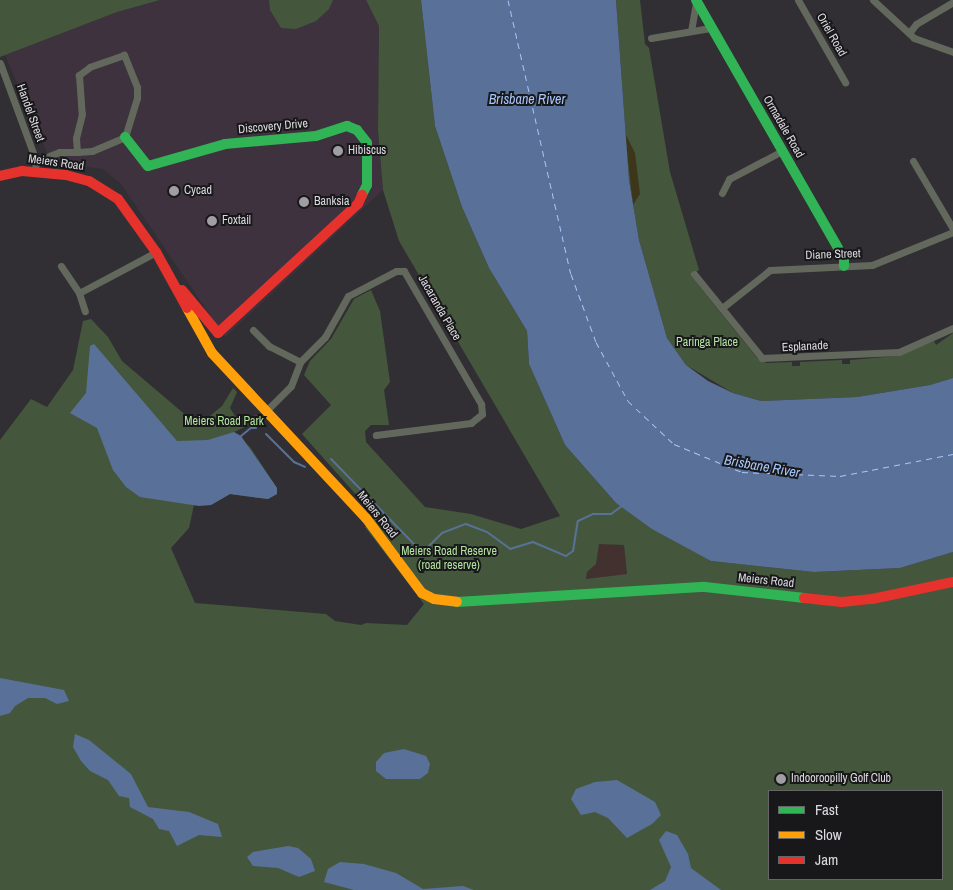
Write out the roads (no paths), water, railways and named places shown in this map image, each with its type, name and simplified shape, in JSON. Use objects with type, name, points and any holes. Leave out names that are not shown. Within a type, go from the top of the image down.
[{"type":"street","name":"Oriel Road","points":[[798,0],[844,82]]},
{"type":"street","points":[[872,0],[909,33],[953,52]]},
{"type":"street","name":"Ormadale Road","points":[[696,1],[844,258],[844,266]]},
{"type":"street","name":"Ormadale Road","points":[[691,31],[696,1]]},
{"type":"street","points":[[909,33],[916,24],[953,2]]},
{"type":"street","points":[[651,38],[710,28]]},
{"type":"street","points":[[35,166],[59,152],[77,152],[92,151],[124,137],[137,98],[136,87],[124,55],[90,67],[79,75],[82,114],[76,138],[77,152]]},
{"type":"street","name":"Handel Street","points":[[0,63],[35,166]]},
{"type":"street","name":"Discovery Drive","points":[[124,137],[148,166],[225,144],[316,136],[347,126],[357,130],[367,143],[367,185],[358,204],[218,333],[165,268]]},
{"type":"street","points":[[722,194],[729,179],[782,151]]},
{"type":"street","points":[[912,161],[953,231]]},
{"type":"street","name":"Meiers Road","points":[[0,176],[35,166],[102,188],[118,199],[156,252],[212,353],[366,518],[422,593],[434,600],[454,602],[547,594],[705,587],[842,602],[953,582]]},
{"type":"street","name":"Diane Street","points":[[722,308],[770,270],[879,263],[953,231]]},
{"type":"street","points":[[79,293],[156,252]]},
{"type":"street","points":[[61,266],[79,293],[85,311]]},
{"type":"street","name":"Jacaranda Place","points":[[266,411],[291,386],[300,362],[325,337],[352,292],[396,271],[404,271],[482,411],[475,422],[376,435]]},
{"type":"street","name":"Esplanade","points":[[694,274],[758,354],[767,359],[899,352],[953,328]]},
{"type":"street","points":[[253,330],[266,344],[300,362]]},
{"type":"water","name":"Brisbane River","points":[[421,0],[616,0],[629,180],[639,240],[667,338],[686,365],[708,381],[733,393],[761,401],[857,397],[930,385],[953,378],[953,552],[900,568],[814,572],[711,561],[652,529],[616,503],[565,445],[529,364],[527,331],[489,268],[462,207],[435,126]]},
{"type":"water","points":[[94,344],[177,441],[208,440],[234,432],[241,436],[277,488],[277,494],[268,499],[230,494],[211,505],[199,506],[140,497],[126,487],[113,470],[97,428],[70,413],[86,393],[90,346]]},
{"type":"water","points":[[0,678],[64,690],[69,701],[57,704],[45,698],[28,698],[15,706],[10,713],[0,716]]},
{"type":"water","points":[[75,734],[89,740],[131,774],[148,807],[189,812],[218,824],[222,837],[199,835],[177,846],[169,831],[159,829],[153,819],[130,807],[129,798],[119,796],[108,780],[90,771],[81,761],[73,747]]},
{"type":"water","points":[[404,749],[426,756],[430,764],[428,773],[420,779],[386,779],[376,771],[376,762],[384,753]]},
{"type":"water","points":[[617,780],[655,802],[661,815],[652,824],[627,838],[608,818],[595,812],[581,815],[571,799],[576,789],[595,782]]},
{"type":"water","points":[[666,831],[677,835],[688,854],[691,868],[721,890],[650,890],[665,881],[671,867],[659,840]]},
{"type":"water","points":[[288,846],[298,848],[311,859],[315,871],[299,877],[278,868],[253,866],[247,857],[253,852]]},
{"type":"water","points":[[340,862],[364,864],[396,873],[423,889],[463,886],[474,890],[354,890],[324,882],[328,869]]},
{"type":"waterway","points":[[241,436],[251,428],[256,428]]},
{"type":"waterway","points":[[266,434],[294,462],[305,467]]},
{"type":"waterway","points":[[331,459],[418,548],[426,549],[442,533],[466,524],[487,532],[510,549],[533,542],[566,556],[573,551],[578,521],[593,514],[611,514],[622,506]]},
{"type":"place","name":"Hibiscus","points":[[338,151]]},
{"type":"place","name":"Cycad","points":[[174,191]]},
{"type":"place","name":"Banksia","points":[[304,202]]},
{"type":"place","name":"Foxtail","points":[[212,221]]},
{"type":"place","name":"Indooroopilly Golf Club","points":[[781,779]]},
{"type":"park label","name":"Paringa Place","points":[[707,343]]},
{"type":"park label","name":"Meiers Road Park","points":[[224,422]]},
{"type":"park label","name":"Meiers Road Reserve (road reserve)","points":[[449,559]]}]
